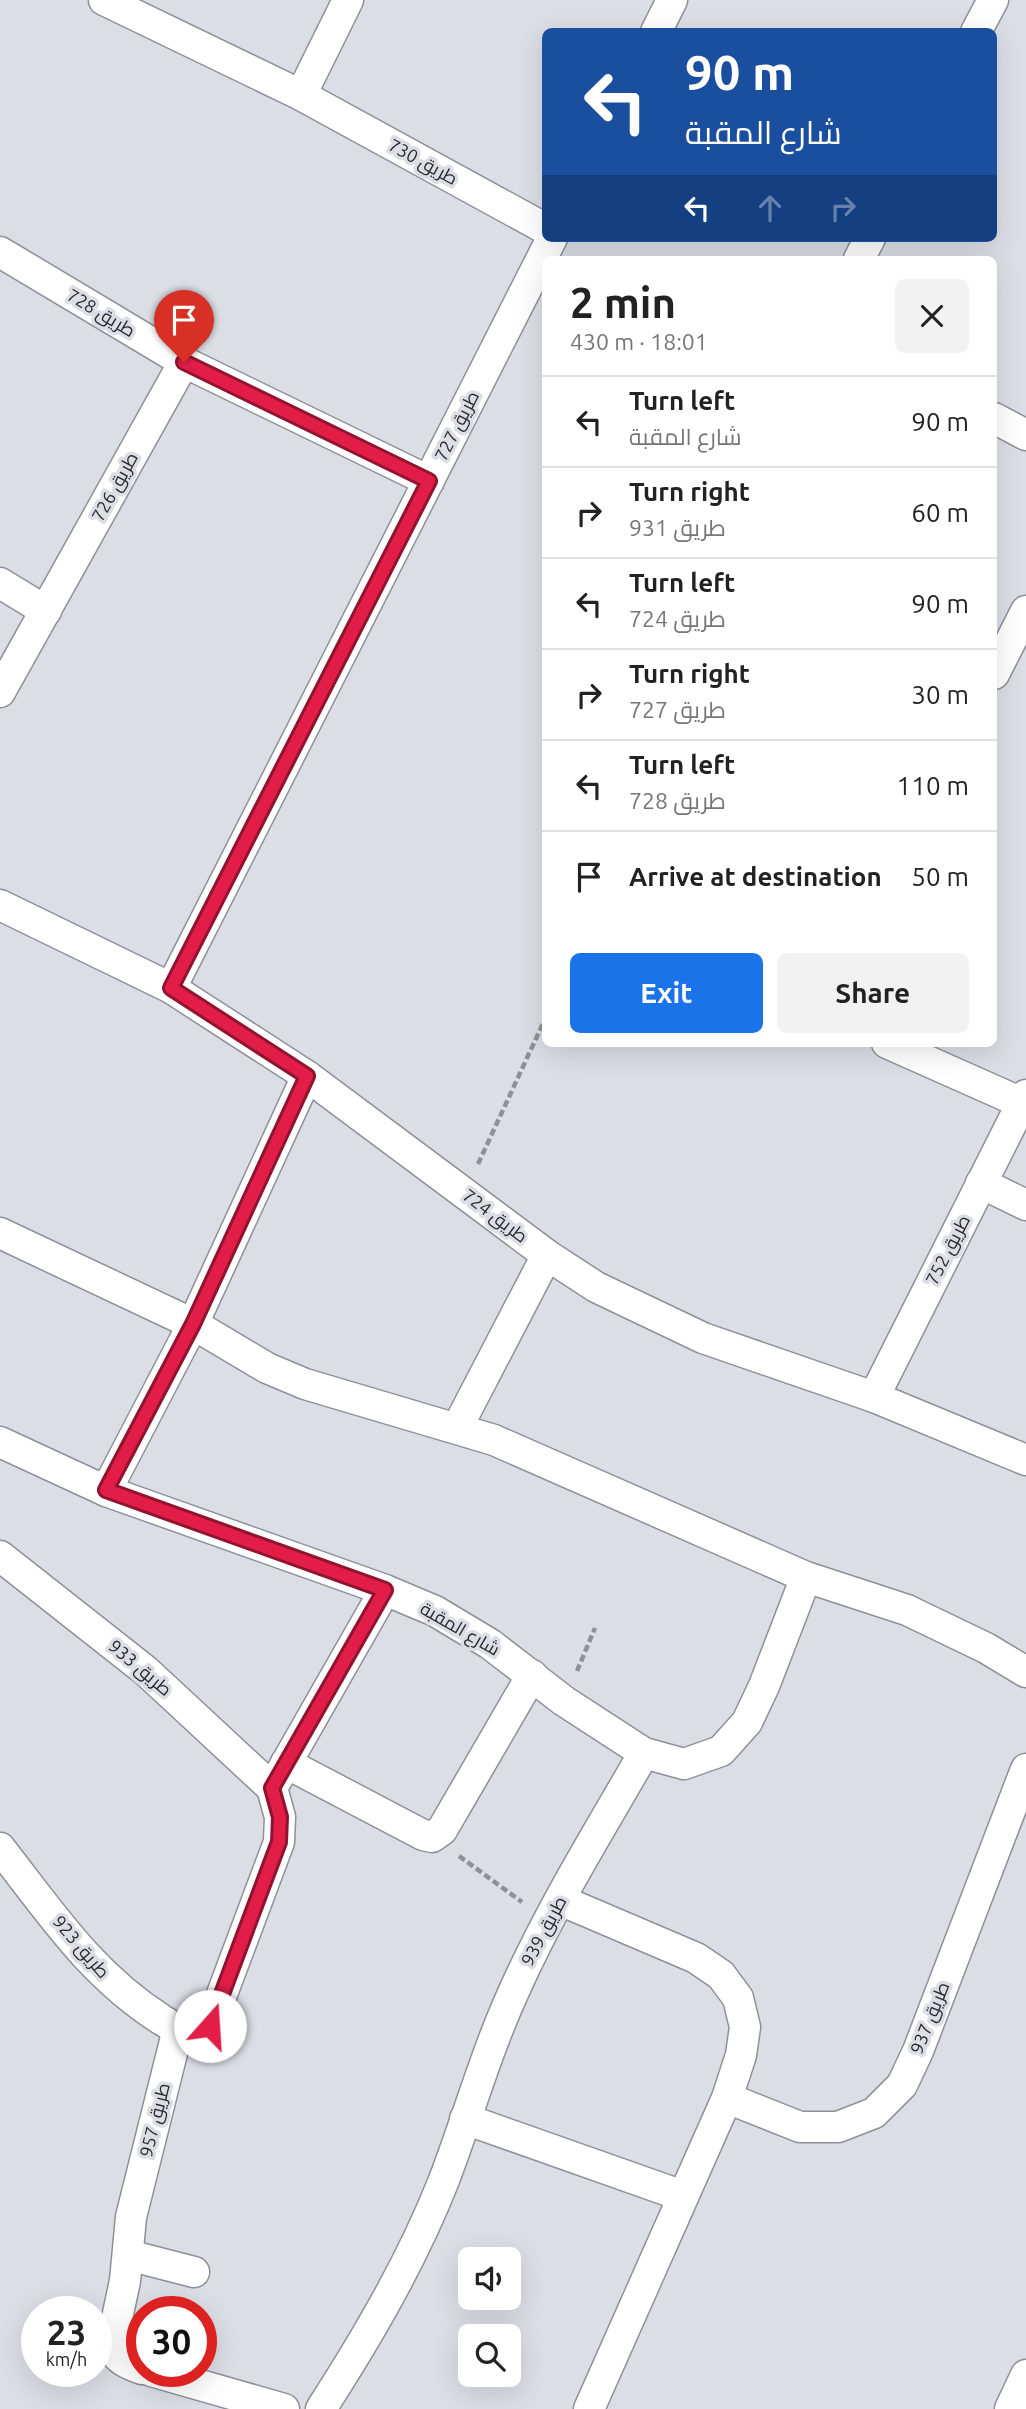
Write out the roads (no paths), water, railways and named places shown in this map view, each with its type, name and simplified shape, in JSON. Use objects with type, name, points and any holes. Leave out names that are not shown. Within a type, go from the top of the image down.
[{"type":"street","name":"طريق 730","points":[[104,0],[301,95],[542,227]]},
{"type":"street","points":[[301,95],[348,0]]},
{"type":"street","points":[[658,28],[672,0]]},
{"type":"street","points":[[978,28],[993,0]]},
{"type":"street","name":"طريق 728","points":[[0,253],[184,362],[429,481]]},
{"type":"street","name":"طريق 727","points":[[171,988],[542,258]]},
{"type":"street","name":"طريق 726","points":[[0,692],[184,362]]},
{"type":"street","points":[[997,420],[1026,435]]},
{"type":"street","points":[[0,583],[47,611]]},
{"type":"street","points":[[997,668],[1026,611]]},
{"type":"street","name":"طريق 724","points":[[0,905],[171,988],[307,1076],[547,1255],[596,1287],[703,1338],[874,1397],[1026,1460]]},
{"type":"street","name":"طريق 752","points":[[874,1397],[1024,1099],[897,1047]]},
{"type":"street","points":[[106,1490],[193,1324],[307,1076]]},
{"type":"street","points":[[981,1183],[1026,1205]]},
{"type":"street","points":[[0,1233],[193,1324],[267,1368],[306,1384],[494,1440],[806,1577],[907,1610],[986,1648],[1026,1672]]},
{"type":"street","points":[[457,1428],[547,1255]]},
{"type":"street","name":"شارع المقبة","points":[[0,1442],[106,1490],[385,1590],[435,1611],[490,1644],[564,1701],[644,1753],[684,1763],[721,1751],[747,1722],[764,1686],[806,1577]]},
{"type":"street","name":"طريق 933","points":[[0,1556],[279,1776],[423,1835],[432,1837],[442,1830],[532,1675]]},
{"type":"street","points":[[178,2029],[188,2035],[200,2033],[210,2026],[279,1842],[279,1776],[385,1590]]},
{"type":"street","name":"طريق 939","points":[[321,2409],[391,2295],[444,2179],[512,1994],[554,1910],[644,1753]]},
{"type":"street","name":"طريق 937","points":[[727,2098],[800,2127],[838,2127],[874,2113],[902,2085],[918,2051],[1026,1769]]},
{"type":"street","name":"طريق 923","points":[[0,1848],[76,1947],[137,2004],[178,2029]]},
{"type":"street","points":[[554,1910],[696,1958],[721,1975],[738,1998],[745,2027],[741,2055],[727,2098],[589,2409]]},
{"type":"street","name":"طريق 957","points":[[126,2362],[115,2355],[111,2346],[128,2255],[131,2217],[178,2029]]},
{"type":"street","points":[[465,2119],[682,2196]]},
{"type":"street","points":[[128,2255],[194,2272]]},
{"type":"street","points":[[1010,2409],[1026,2375]]},
{"type":"street","points":[[207,2387],[284,2409]]}]
